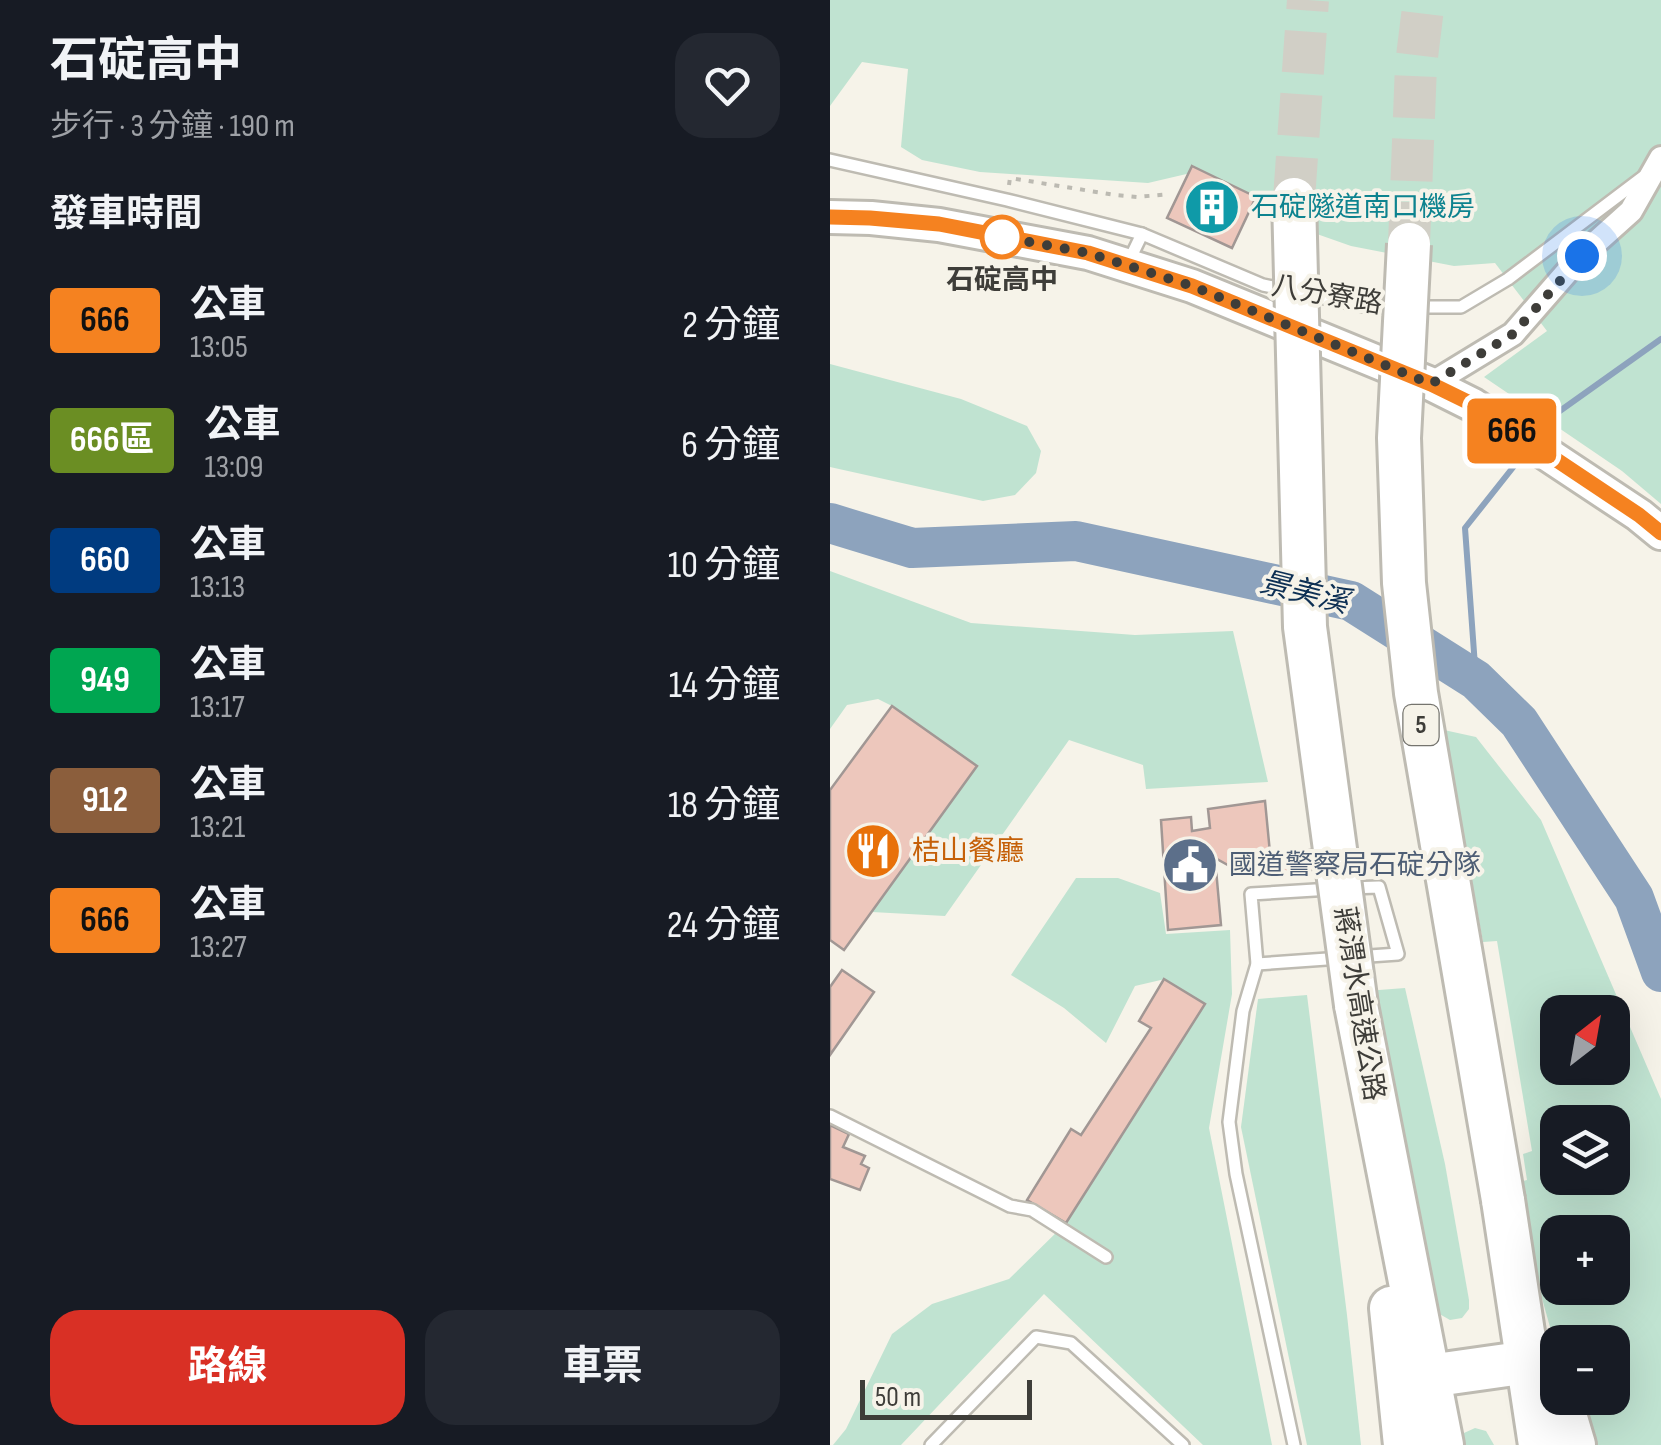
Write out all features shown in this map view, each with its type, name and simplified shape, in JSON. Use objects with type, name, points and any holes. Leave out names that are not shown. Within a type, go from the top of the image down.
[{"type":"highway","name":"蔣渭水高速公路","points":[[1294,199],[1305,626],[1356,1005],[1442,1445]]},
{"type":"highway","name":"5","points":[[1409,244],[1399,438],[1404,584],[1416,693],[1503,1200],[1540,1363]]},
{"type":"highway","points":[[1356,1005],[1404,1445]]},
{"type":"highway","points":[[1429,1376],[1540,1376]]},
{"type":"highway","points":[[1540,1445],[1541,1415]]},
{"type":"highway","points":[[1565,1415],[1574,1445]]},
{"type":"main road","points":[[830,216],[939,224],[1088,253],[1224,298],[1474,405],[1654,523]]},
{"type":"street","points":[[1431,384],[1513,334],[1582,256],[1631,211],[1659,163]]},
{"type":"lane","name":"八分寮路","points":[[830,160],[1142,234],[1264,285],[1369,307],[1460,307],[1508,279],[1659,163]]},
{"type":"lane","points":[[1127,265],[1142,234]]},
{"type":"lane","points":[[1257,964],[1398,954],[1379,886],[1250,894],[1257,964],[1244,1011],[1229,1122],[1236,1174],[1294,1445]]},
{"type":"lane","points":[[830,1116],[1010,1206],[1032,1210],[1106,1257]]},
{"type":"lane","points":[[931,1445],[1036,1337],[1071,1343],[1183,1445]]},
{"type":"path","points":[[1007,200],[1010,178],[1114,196],[1170,194]]},
{"type":"green space","points":[[830,0],[1661,0],[1661,504],[1622,471],[1484,377],[1547,331],[1495,263],[1454,266],[1351,246],[1237,206],[1195,172],[1148,183],[980,172],[922,160],[901,147],[908,69],[862,62],[830,106]]},
{"type":"green space","points":[[830,364],[961,399],[1027,426],[1041,451],[1036,473],[1015,495],[983,501],[830,467]]},
{"type":"green space","points":[[830,571],[971,623],[1135,635],[1233,631],[1268,782],[1146,789],[1143,765],[1069,740],[945,916],[872,912],[977,766],[878,699],[847,705],[830,729]]},
{"type":"green space","points":[[1444,730],[1476,737],[1541,820],[1616,995],[1540,995],[1540,1085],[1630,1085],[1630,1027],[1661,1099],[1661,1445],[1583,1445],[1575,1415],[1630,1415],[1630,1325],[1549,1325],[1544,1305],[1630,1305],[1630,1215],[1540,1215],[1540,1291],[1510,1184],[1527,1180],[1523,1154],[1532,1151],[1497,941],[1483,942]]},
{"type":"green space","points":[[1076,878],[1118,878],[1160,893],[1166,934],[1230,930],[1232,994],[1209,1128],[1272,1445],[1203,1445],[1044,1294],[901,1445],[833,1445],[846,1429],[892,1334],[932,1304],[1009,1279],[1066,1223],[1205,1005],[1165,979],[1135,986],[1106,1043],[1064,1008],[1011,975]]},
{"type":"green space","points":[[1405,988],[1445,1164],[1469,1300],[1469,1309],[1462,1318],[1450,1320],[1436,1312],[1366,991]]},
{"type":"green space","points":[[1307,995],[1361,1445],[1307,1445],[1241,1127],[1258,999]]},
{"type":"green space","points":[[1475,1428],[1486,1431],[1494,1445],[1460,1445],[1464,1433]]},
{"type":"building","name":"石碇隧道南口機房","points":[[1192,166],[1256,197],[1232,248],[1167,218]]},
{"type":"building","name":"桔山餐廳","points":[[892,706],[977,766],[844,950],[830,940],[830,790]]},
{"type":"building","name":"國道警察局石碇分隊","points":[[1265,801],[1270,853],[1259,859],[1259,866],[1235,869],[1215,858],[1221,925],[1168,930],[1161,820],[1191,817],[1192,831],[1210,828],[1208,809]]},
{"type":"building","points":[[1311,850],[1313,870],[1268,875],[1266,855]]},
{"type":"building","points":[[842,970],[874,992],[830,1055],[830,987]]},
{"type":"building","points":[[1164,979],[1205,1004],[1066,1223],[1027,1200],[1071,1129],[1081,1135],[1151,1028],[1139,1021]]},
{"type":"building","points":[[830,1125],[849,1134],[843,1147],[865,1156],[861,1164],[869,1168],[860,1190],[830,1179]]},
{"type":"waterway","points":[[1537,437],[1557,413],[1661,339]]},
{"type":"waterway","points":[[1476,680],[1465,528],[1526,451]]},
{"type":"waterway","name":"景美溪","points":[[830,523],[912,548],[1076,541],[1351,601],[1476,680],[1519,722],[1634,898],[1661,972]]},
{"type":"tunnel","points":[[1294,199],[1308,0]]},
{"type":"tunnel","points":[[1409,244],[1416,65],[1424,0]]},
{"type":"bus line","name":"666","points":[[830,217],[939,224],[1088,253],[1192,286],[1474,405],[1661,533]]},
{"type":"place","name":"石碇隧道南口機房","points":[[1212,207]]},
{"type":"place","name":"石碇高中","points":[[1002,237]]},
{"type":"place","name":"桔山餐廳","points":[[873,851]]},
{"type":"place","name":"國道警察局石碇分隊","points":[[1190,865]]},
{"type":"route","points":[[1002,237],[998,236],[1088,253],[1192,286],[1431,384],[1513,334],[1582,256]]}]
